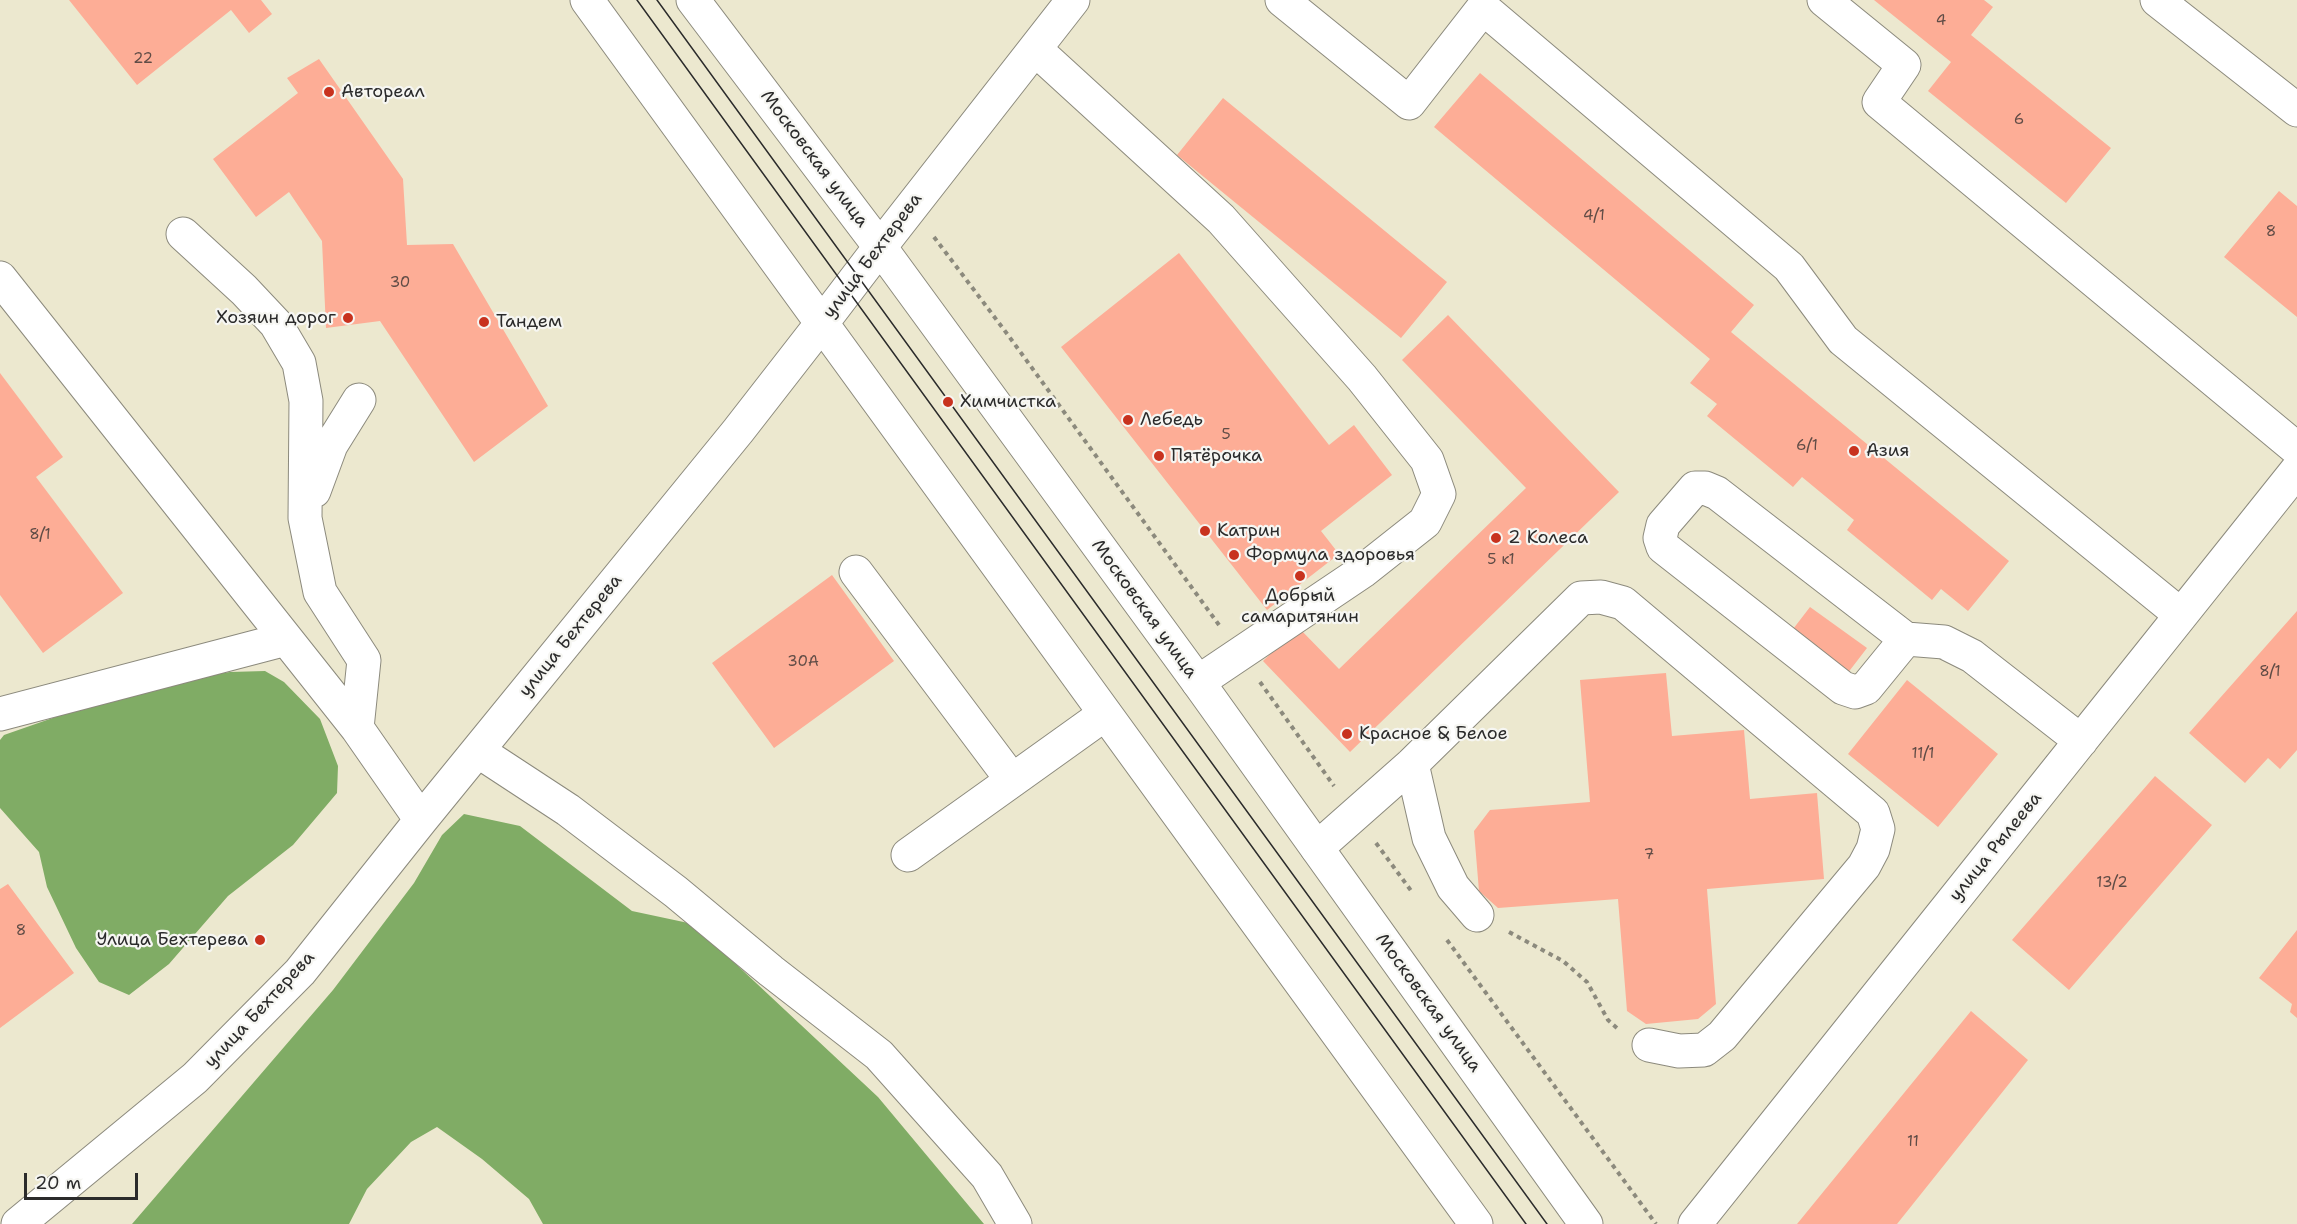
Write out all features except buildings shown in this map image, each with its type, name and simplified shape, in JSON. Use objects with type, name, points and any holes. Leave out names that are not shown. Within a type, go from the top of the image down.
[{"type":"main road","points":[[587,0],[1476,1224]]},
{"type":"main road","name":"Московская улица","points":[[693,0],[879,247],[1198,682],[1586,1224]]},
{"type":"main road","name":"улица Бехтерева","points":[[18,1224],[195,1078],[300,972],[738,431],[1073,0]]},
{"type":"main road","points":[[1824,0],[1904,65],[1879,102],[2297,449]]},
{"type":"main road","points":[[2157,0],[2297,110]]},
{"type":"main road","points":[[1292,3],[1409,103],[1483,8],[1789,267],[1843,340],[2181,615]]},
{"type":"main road","points":[[1035,49],[1221,219],[1362,378],[1427,460],[1439,494],[1425,522],[1363,571],[1198,682]]},
{"type":"main road","points":[[183,234],[244,290],[276,324],[299,363],[306,401],[304,518],[320,592],[364,660],[357,728]]},
{"type":"main road","points":[[0,278],[357,728],[421,820]]},
{"type":"main road","points":[[304,518],[331,445],[359,400]]},
{"type":"main road","name":"улица Рылеева","points":[[1695,1224],[2297,470]]},
{"type":"main road","points":[[1906,639],[1866,688],[1855,692],[1844,688],[1663,547],[1660,538],[1663,525],[1695,488],[1705,488],[1717,493],[1906,639],[1944,642],[1972,656],[2082,741]]},
{"type":"main road","points":[[856,572],[1012,780]]},
{"type":"main road","points":[[1317,848],[1412,764],[1581,598],[1601,597],[1623,603],[1873,813],[1878,829],[1873,849],[1864,866],[1722,1036],[1704,1050],[1679,1051],[1649,1045]]},
{"type":"main road","points":[[0,714],[286,639]]},
{"type":"main road","points":[[908,855],[1105,714]]},
{"type":"main road","points":[[478,751],[568,810],[676,892],[771,971],[879,1055],[987,1176],[1015,1224]]},
{"type":"main road","points":[[1412,764],[1429,838],[1452,887],[1477,915]]},
{"type":"path","points":[[932,235],[1015,344],[1418,900]]},
{"type":"path","points":[[1477,915],[1563,961],[1587,982],[1608,1020],[1625,1036],[1649,1045]]},
{"type":"path","points":[[1446,938],[1656,1224]]},
{"type":"green space","points":[[265,671],[284,682],[320,719],[338,766],[337,793],[293,845],[228,896],[169,964],[129,995],[99,982],[76,948],[47,887],[39,852],[0,808],[0,740],[4,735],[150,684],[230,672]]},
{"type":"green space","points":[[464,814],[520,826],[632,911],[693,924],[878,1097],[984,1224],[543,1224],[529,1199],[482,1159],[437,1127],[411,1142],[367,1189],[349,1224],[132,1224],[333,990],[414,883],[442,835]]},
{"type":"tram line","points":[[637,0],[1526,1224]]},
{"type":"tram line","points":[[657,0],[1547,1224]]},
{"type":"place","name":"Автореал","points":[[329,92]]},
{"type":"place","name":"Хозяин дорог","points":[[348,318]]},
{"type":"place","name":"Тандем","points":[[484,322]]},
{"type":"place","name":"Химчистка","points":[[948,402]]},
{"type":"place","name":"Лебедь","points":[[1128,420]]},
{"type":"place","name":"Азия","points":[[1854,451]]},
{"type":"place","name":"Пятёрочка","points":[[1159,456]]},
{"type":"place","name":"Катрин","points":[[1205,531]]},
{"type":"place","name":"2 Колеса","points":[[1496,538]]},
{"type":"place","name":"Формула здоровья","points":[[1234,555]]},
{"type":"place","name":"Добрый самаритянин","points":[[1300,576]]},
{"type":"place","name":"Красное & Белое","points":[[1347,734]]},
{"type":"place","name":"Улица Бехтерева","points":[[260,940]]}]
